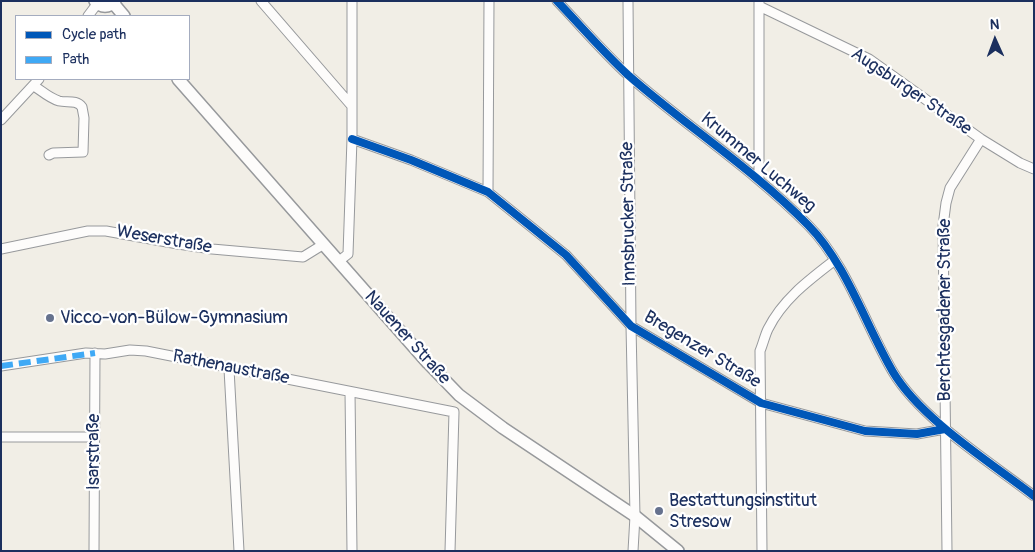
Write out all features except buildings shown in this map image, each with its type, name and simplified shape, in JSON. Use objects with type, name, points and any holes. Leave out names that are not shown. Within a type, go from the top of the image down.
[{"type":"main road","points":[[96,3],[105,6],[114,2],[123,15]]},
{"type":"main road","name":"Nauener Straße","points":[[179,80],[428,363],[459,395],[504,428],[635,516],[678,551]]},
{"type":"street","points":[[261,1],[351,104]]},
{"type":"street","points":[[339,262],[348,254],[352,140],[352,1]]},
{"type":"street","points":[[488,192],[490,1]]},
{"type":"street","name":"Krummer Luchweg","points":[[557,1],[628,74],[759,180],[809,226],[835,260],[893,372],[909,396],[946,429],[1034,496]]},
{"type":"street","name":"Innsbrucker Straße","points":[[628,1],[635,516],[633,551]]},
{"type":"street","points":[[89,15],[96,3]]},
{"type":"street","points":[[759,4],[759,180]]},
{"type":"street","name":"Augsburger Straße","points":[[759,4],[869,59],[981,138],[1020,163],[1034,169]]},
{"type":"street","points":[[1,120],[36,82],[48,96],[60,101],[76,102],[82,106],[84,118],[83,152],[53,153],[49,155]]},
{"type":"street","name":"Berchtesgadener Straße","points":[[947,551],[943,226],[950,188],[981,138]]},
{"type":"street","name":"Bregenzer Straße","points":[[352,140],[411,160],[488,192],[566,255],[631,326],[761,402],[865,431],[917,434],[946,429]]},
{"type":"street","name":"Weserstraße","points":[[1,249],[88,231],[106,230],[204,248],[303,257],[324,244]]},
{"type":"street","points":[[762,551],[760,351],[768,329],[788,298],[835,260]]},
{"type":"street","name":"Rathenaustraße","points":[[1,366],[130,350],[146,351],[229,369],[454,412],[450,551]]},
{"type":"street","name":"Isarstraße","points":[[94,551],[95,354]]},
{"type":"street","points":[[229,369],[239,551]]},
{"type":"street","points":[[350,392],[352,551]]},
{"type":"street","points":[[1,437],[94,437]]},
{"type":"marked path","points":[[1,366],[95,353]]},
{"type":"cycle path","points":[[557,1],[628,75],[765,185],[808,225],[834,258],[883,354],[905,389],[938,423],[957,439],[1034,496]]},
{"type":"cycle path","points":[[352,139],[411,160],[488,192],[566,255],[631,326],[761,403],[865,431],[917,434],[945,429]]},
{"type":"place","name":"Vicco-von-Bülow-Gymnasium","points":[[50,318]]},
{"type":"place","name":"Bestattungsinstitut Stresow","points":[[659,511]]}]
